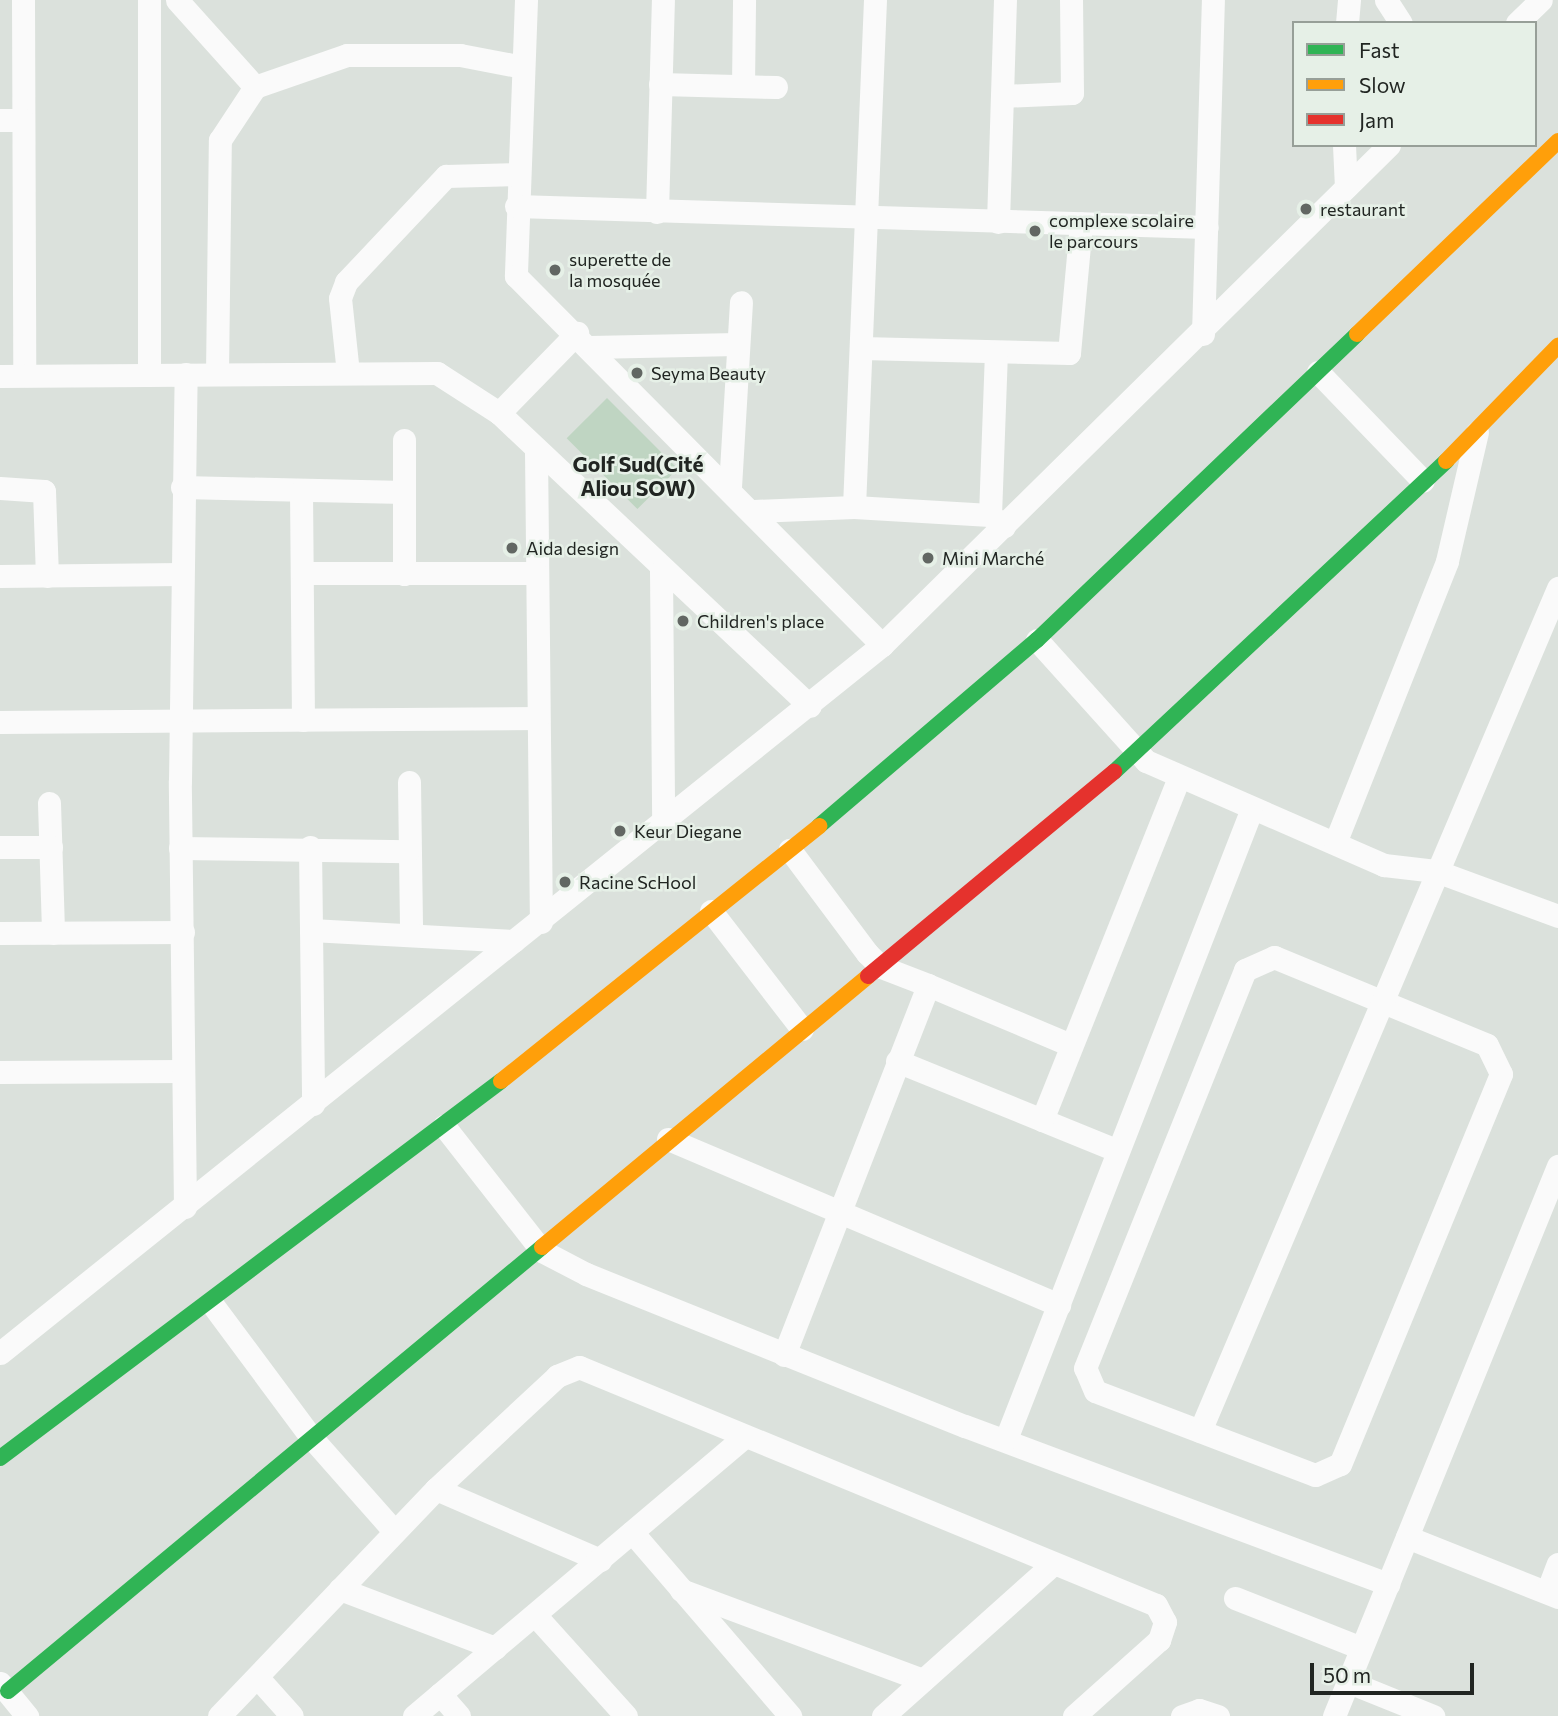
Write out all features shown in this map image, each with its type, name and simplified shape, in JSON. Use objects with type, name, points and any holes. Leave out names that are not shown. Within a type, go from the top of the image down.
[{"type":"street","points":[[23,0],[12,120],[24,375]]},
{"type":"street","points":[[149,0],[149,374]]},
{"type":"street","points":[[177,0],[255,87]]},
{"type":"street","points":[[526,0],[517,174],[516,276],[583,340],[629,394],[754,511],[882,645]]},
{"type":"street","points":[[657,212],[663,0]]},
{"type":"street","points":[[743,86],[744,0]]},
{"type":"street","points":[[854,507],[875,0]]},
{"type":"street","points":[[998,222],[1005,0]]},
{"type":"street","points":[[1002,96],[1072,93],[1072,0]]},
{"type":"street","points":[[1203,334],[1213,0]]},
{"type":"street","points":[[1347,21],[1349,0]]},
{"type":"street","points":[[1386,0],[1400,21]]},
{"type":"street","points":[[1519,21],[1541,0]]},
{"type":"street","points":[[218,374],[220,139],[255,87],[347,55],[460,55],[523,67]]},
{"type":"street","points":[[660,84],[776,88]]},
{"type":"street","points":[[0,1458],[212,1304],[444,1126],[790,850],[1037,640],[1558,141]]},
{"type":"street","points":[[1344,147],[1346,187]]},
{"type":"street","points":[[0,1353],[663,825],[882,645],[997,521],[1203,334],[1387,147]]},
{"type":"street","points":[[348,373],[340,298],[346,282],[446,176],[517,174]]},
{"type":"street","points":[[516,206],[1207,227]]},
{"type":"street","points":[[861,348],[1062,355],[1073,349],[1081,224]]},
{"type":"street","points":[[730,487],[741,302]]},
{"type":"street","points":[[499,413],[583,340],[737,344]]},
{"type":"street","points":[[27,1716],[4,1687],[310,1436],[542,1251],[668,1139],[881,967],[1136,754],[1477,432],[1558,346]]},
{"type":"street","points":[[996,353],[997,521]]},
{"type":"street","points":[[1318,372],[1423,481]]},
{"type":"street","points":[[0,376],[437,373],[499,413],[662,571],[810,706]]},
{"type":"street","points":[[185,1207],[180,848],[182,487],[186,374]]},
{"type":"street","points":[[1335,843],[1447,561],[1477,432]]},
{"type":"street","points":[[404,440],[404,574]]},
{"type":"street","points":[[536,451],[541,922]]},
{"type":"street","points":[[182,487],[404,492]]},
{"type":"street","points":[[0,488],[44,491],[47,576]]},
{"type":"street","points":[[301,491],[303,720]]},
{"type":"street","points":[[754,511],[854,507],[997,521]]},
{"type":"street","points":[[662,571],[663,825]]},
{"type":"street","points":[[302,573],[536,573]]},
{"type":"street","points":[[0,576],[181,574]]},
{"type":"street","points":[[1200,1431],[1558,588]]},
{"type":"street","points":[[1037,640],[1136,754],[1179,777],[1251,811],[1403,871],[1436,871],[1558,916]]},
{"type":"street","points":[[0,722],[181,724],[538,718]]},
{"type":"street","points":[[1042,1120],[1179,777]]},
{"type":"street","points":[[409,782],[411,934]]},
{"type":"street","points":[[49,803],[53,933]]},
{"type":"street","points":[[1006,1438],[1116,1150],[1251,811]]},
{"type":"street","points":[[0,847],[51,847]]},
{"type":"street","points":[[180,848],[408,851]]},
{"type":"street","points":[[310,848],[313,1104]]},
{"type":"street","points":[[790,850],[881,967],[1071,1045]]},
{"type":"street","points":[[711,911],[802,1029]]},
{"type":"street","points":[[310,930],[514,941]]},
{"type":"street","points":[[0,933],[183,932]]},
{"type":"street","points":[[1274,957],[1380,1003],[1488,1045],[1501,1074],[1340,1464],[1315,1475],[1095,1391],[1085,1368],[1245,970],[1274,957]]},
{"type":"street","points":[[784,1355],[928,985]]},
{"type":"street","points":[[897,1061],[1116,1150]]},
{"type":"street","points":[[0,1072],[183,1071]]},
{"type":"street","points":[[444,1126],[542,1251],[784,1355],[1388,1584]]},
{"type":"street","points":[[668,1139],[841,1210],[1059,1305]]},
{"type":"street","points":[[1335,1716],[1359,1647],[1388,1584],[1558,1166]]},
{"type":"street","points":[[212,1304],[310,1436],[394,1531]]},
{"type":"street","points":[[219,1716],[436,1489],[557,1376],[579,1367],[743,1438],[1156,1605],[1165,1622],[1159,1640],[1074,1716]]},
{"type":"street","points":[[414,1716],[743,1438]]},
{"type":"street","points":[[436,1489],[600,1560]]},
{"type":"street","points":[[632,1532],[790,1716]]},
{"type":"street","points":[[1407,1537],[1553,1595],[1558,1564]]},
{"type":"street","points":[[884,1716],[1053,1564]]},
{"type":"street","points":[[340,1589],[495,1648]]},
{"type":"street","points":[[681,1590],[923,1680]]},
{"type":"street","points":[[1235,1598],[1359,1647]]},
{"type":"street","points":[[535,1615],[626,1716]]},
{"type":"street","points":[[257,1676],[292,1716]]},
{"type":"street","points":[[1349,1682],[1433,1716]]},
{"type":"street","points":[[440,1694],[459,1716]]},
{"type":"street","points":[[1182,1716],[1199,1710],[1218,1716]]},
{"type":"green space","points":[[607,398],[678,469],[637,509],[567,438]]},
{"type":"traffic: fast","points":[[819,826],[1037,640],[1357,334]]},
{"type":"traffic: fast","points":[[1114,772],[1446,461]]},
{"type":"traffic: fast","points":[[0,1458],[501,1081]]},
{"type":"traffic: fast","points":[[8,1691],[542,1247]]},
{"type":"traffic: slow","points":[[1357,334],[1558,141]]},
{"type":"traffic: slow","points":[[1446,461],[1558,346]]},
{"type":"traffic: slow","points":[[501,1081],[819,826]]},
{"type":"traffic: slow","points":[[542,1247],[868,976]]},
{"type":"traffic: jam","points":[[868,976],[1114,772]]},
{"type":"place","name":"restaurant","points":[[1306,209]]},
{"type":"place","name":"complexe scolaire le parcours","points":[[1035,231]]},
{"type":"place","name":"superette de la mosquée","points":[[555,270]]},
{"type":"place","name":"Seyma Beauty","points":[[637,373]]},
{"type":"place","name":"Aida design","points":[[512,548]]},
{"type":"place","name":"Mini Marché","points":[[928,558]]},
{"type":"place","name":"Children's place","points":[[683,621]]},
{"type":"place","name":"Keur Diegane","points":[[620,831]]},
{"type":"place","name":"Racine ScHool","points":[[565,882]]},
{"type":"district","name":"Golf Sud(Cité Aliou SOW)","points":[[638,476]]}]
